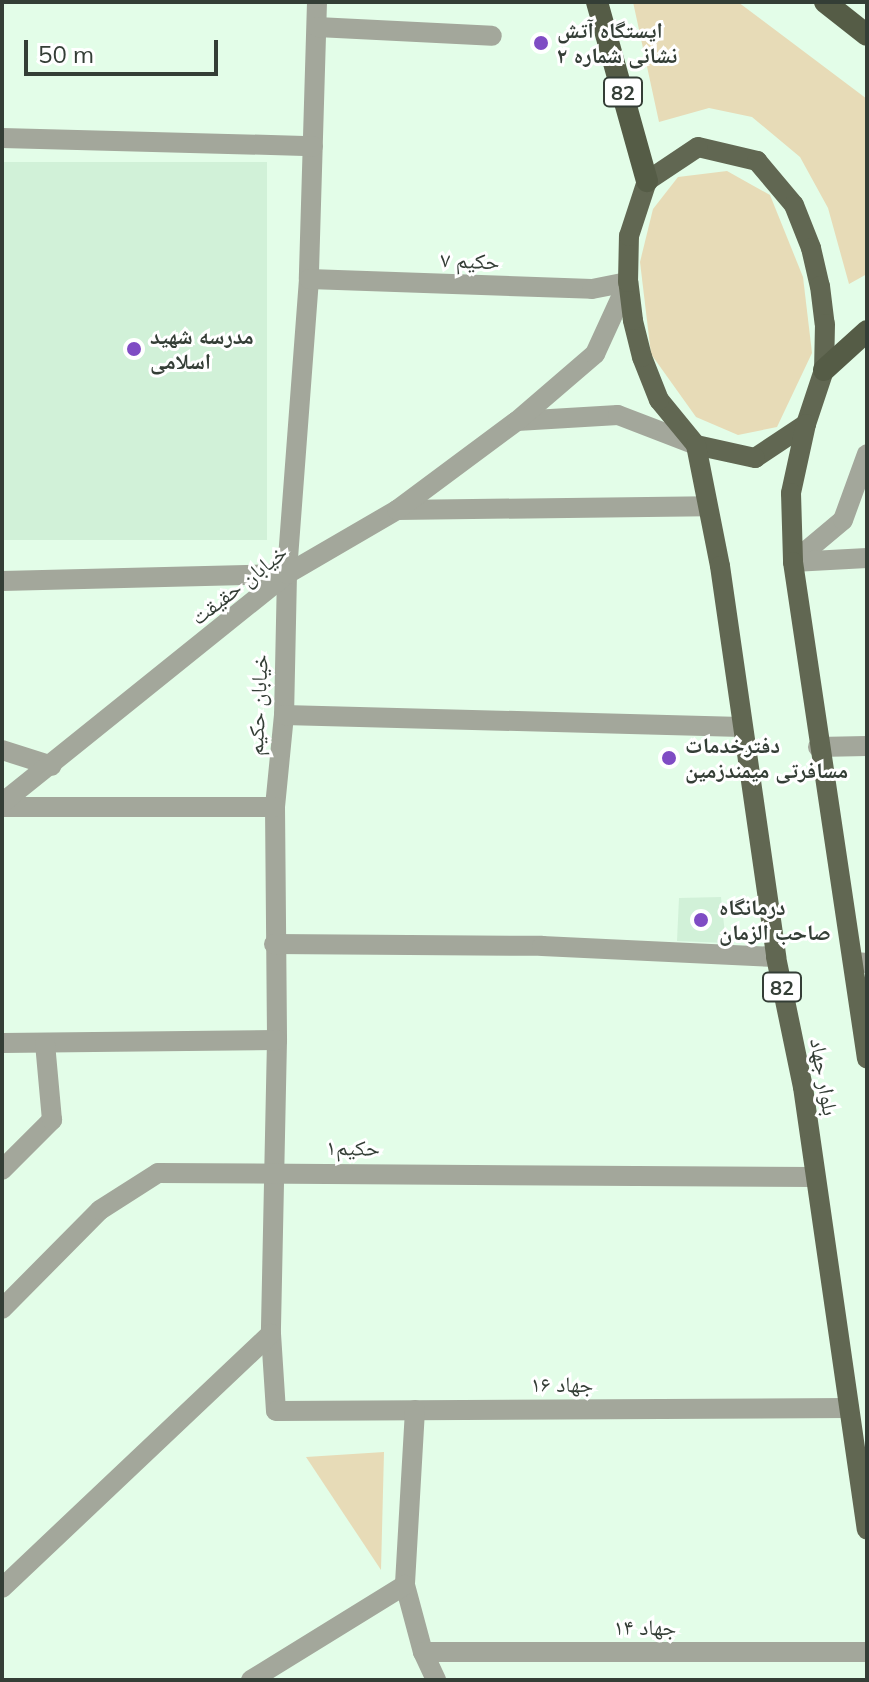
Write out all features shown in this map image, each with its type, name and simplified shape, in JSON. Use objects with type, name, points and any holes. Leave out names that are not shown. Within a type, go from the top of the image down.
[{"type":"highway","name":"82","points":[[597,2],[647,181]]},
{"type":"highway","points":[[825,2],[867,35]]},
{"type":"highway","points":[[824,370],[867,331]]},
{"type":"main road","points":[[647,181],[698,147],[757,161],[794,205],[811,248],[825,324],[824,370],[806,424],[755,458],[696,445]]},
{"type":"main road","name":"82","points":[[647,181],[629,236],[628,282],[642,357],[659,400],[696,445]]},
{"type":"main road","name":"بلوار جهاد","points":[[806,424],[791,493],[793,562],[818,747],[861,963],[867,1059]]},
{"type":"main road","name":"بلوار جهاد","points":[[696,445],[720,566],[776,957],[803,1087],[867,1529]]},
{"type":"street","name":"خیابان حکیم","points":[[276,1411],[271,1334],[277,1040],[275,807],[284,715],[287,574],[309,279],[317,2]]},
{"type":"street","points":[[317,27],[492,36]]},
{"type":"street","points":[[2,138],[313,146]]},
{"type":"street","name":"حکیم ۷","points":[[309,279],[592,289],[628,282]]},
{"type":"street","name":"خیابان حقیقت","points":[[2,805],[287,574],[397,510],[517,421],[595,354],[628,282]]},
{"type":"street","points":[[517,421],[618,415],[696,445]]},
{"type":"street","points":[[793,562],[843,520],[867,454]]},
{"type":"street","points":[[397,510],[707,506]]},
{"type":"street","points":[[793,562],[867,558]]},
{"type":"street","points":[[2,581],[287,574]]},
{"type":"street","points":[[284,715],[534,724],[742,727]]},
{"type":"street","points":[[818,747],[867,746]]},
{"type":"street","points":[[2,750],[52,766]]},
{"type":"street","points":[[2,805],[275,807]]},
{"type":"street","points":[[274,944],[542,946],[776,957]]},
{"type":"street","points":[[2,1043],[277,1040]]},
{"type":"street","points":[[2,1170],[52,1120],[45,1043]]},
{"type":"street","name":"حکیم۱","points":[[2,1309],[100,1210],[158,1173],[275,1171],[815,1177]]},
{"type":"street","points":[[2,1588],[271,1334]]},
{"type":"street","name":"جهاد ۱۶","points":[[276,1411],[849,1408]]},
{"type":"street","points":[[415,1410],[405,1585],[423,1652],[436,1680]]},
{"type":"street","points":[[251,1680],[405,1585]]},
{"type":"street","name":"جهاد ۱۴","points":[[423,1652],[867,1652]]},
{"type":"shaded area","points":[[633,2],[738,2],[867,99],[867,274],[849,284],[828,208],[800,157],[752,117],[709,108],[659,122]]},
{"type":"shaded area","name":"مدرسه شهید اسلامی","points":[[2,162],[267,162],[267,540],[2,540]]},
{"type":"shaded area","points":[[727,171],[770,195],[803,277],[812,353],[777,427],[738,435],[696,417],[651,354],[640,262],[653,209],[678,177]]},
{"type":"shaded area","name":"درمانگاه صاحب الزمان","points":[[721,897],[726,943],[677,941],[679,898]]},
{"type":"shaded area","points":[[384,1452],[381,1570],[306,1457]]},
{"type":"place","name":"ایستگاه آتش نشانی شماره ۲","points":[[541,43]]},
{"type":"place","name":"مدرسه شهید اسلامی","points":[[134,349]]},
{"type":"place","name":"دفترخدمات مسافرتی میمندزمین","points":[[669,758]]},
{"type":"place","name":"درمانگاه صاحب الزمان","points":[[701,920]]}]
